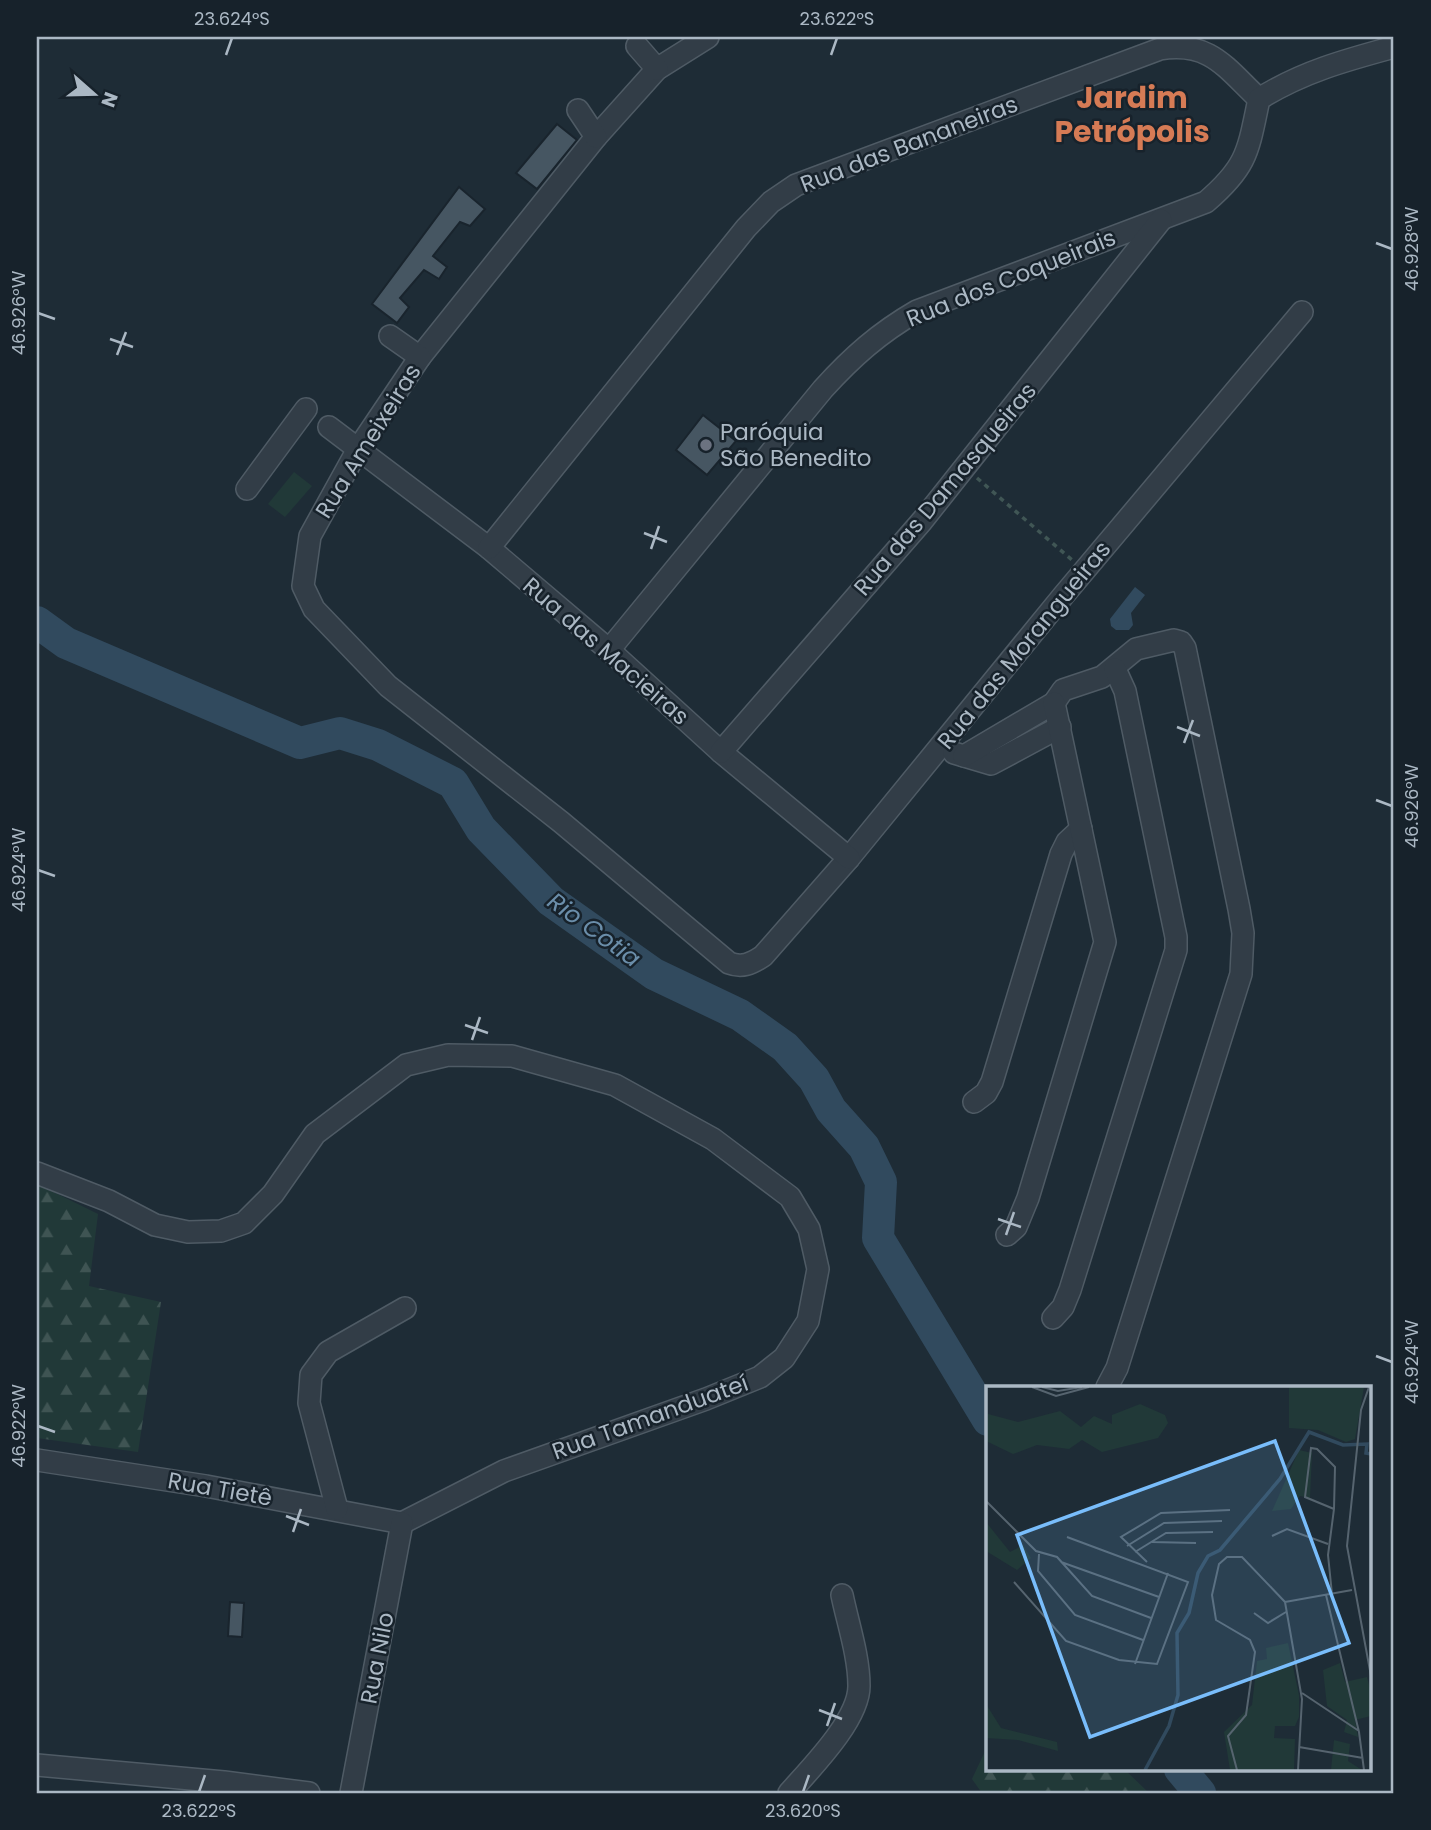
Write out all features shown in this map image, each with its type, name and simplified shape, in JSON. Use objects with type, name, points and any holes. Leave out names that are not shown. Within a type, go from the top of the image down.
[{"type":"street","name":"Rua Ameixeiras","points":[[708,37],[657,69],[596,137],[420,357],[358,449],[310,536],[303,586],[314,609],[388,686],[561,822],[717,956],[737,966]]},
{"type":"street","points":[[637,46],[657,69]]},
{"type":"street","name":"Rua das Bananeiras","points":[[489,548],[746,228],[771,202],[796,185],[1160,49],[1182,46],[1212,54],[1259,99]]},
{"type":"street","points":[[1259,99],[1287,81],[1325,66],[1394,47]]},
{"type":"street","name":"Rua dos Coqueirais","points":[[609,650],[852,356],[881,332],[917,311],[1206,202],[1232,180],[1248,152],[1259,99]]},
{"type":"street","points":[[578,110],[596,137]]},
{"type":"street","name":"Rua das Damasqueiras","points":[[721,752],[965,467],[1162,219]]},
{"type":"street","name":"Rua das Morangueiras","points":[[737,966],[751,964],[763,956],[849,858],[1084,571],[1302,312]]},
{"type":"street","points":[[390,336],[420,357]]},
{"type":"street","points":[[247,489],[306,409]]},
{"type":"street","name":"Rua das Macieiras","points":[[329,426],[489,548],[609,650],[721,752],[849,858]]},
{"type":"street","points":[[964,756],[1054,703],[1063,690],[1115,668],[1126,656],[1146,646],[1174,640],[1181,642],[1185,648],[1239,909],[1243,953],[1238,984],[1117,1368],[1108,1386]]},
{"type":"street","points":[[1053,1318],[1063,1307],[1070,1290],[1176,950],[1176,937],[1125,691],[1115,668]]},
{"type":"street","points":[[1007,1235],[1016,1227],[1028,1198],[1104,949],[1103,924],[1054,703]]},
{"type":"street","points":[[1013,726],[1025,744]]},
{"type":"street","points":[[938,749],[991,764],[1060,727]]},
{"type":"street","points":[[974,1102],[986,1093],[992,1082],[1061,854],[1068,842],[1081,830]]},
{"type":"street","name":"Rua Tamanduateí","points":[[37,1173],[109,1201],[155,1225],[188,1232],[221,1231],[244,1223],[273,1194],[316,1134],[406,1065],[448,1055],[512,1056],[615,1086],[713,1139],[790,1197],[809,1229],[818,1269],[808,1321],[784,1359],[760,1377],[706,1399],[504,1471],[402,1523]]},
{"type":"street","points":[[337,1509],[309,1403],[311,1375],[328,1352],[405,1308]]},
{"type":"street","name":"Rua Tietê","points":[[37,1460],[337,1509],[402,1523]]},
{"type":"street","name":"Rua Nilo","points":[[351,1793],[402,1523]]},
{"type":"street","points":[[789,1793],[828,1749],[855,1703],[859,1688],[858,1674],[842,1595]]},
{"type":"street","points":[[37,1765],[224,1782],[309,1793]]},
{"type":"path","points":[[965,467],[1084,571]]},
{"type":"green space","points":[[294,472],[312,486],[285,517],[268,504]]},
{"type":"green space","points":[[37,1184],[98,1214],[89,1286],[161,1302],[138,1452],[37,1438]]},
{"type":"green space","points":[[986,1749],[986,1770],[1125,1770],[1149,1793],[982,1793],[972,1779]]},
{"type":"water","points":[[1135,587],[1145,595],[1131,613],[1133,625],[1129,630],[1116,630],[1111,626],[1110,619]]},
{"type":"building","points":[[557,124],[577,140],[537,189],[516,173]]},
{"type":"building","points":[[459,187],[485,209],[470,226],[460,222],[433,256],[447,267],[439,279],[424,270],[400,298],[409,307],[397,323],[372,304]]},
{"type":"building","name":"Paróquia São Benedito","points":[[703,415],[736,441],[707,475],[676,450]]},
{"type":"building","points":[[230,1602],[244,1603],[242,1637],[228,1636]]},
{"type":"waterway","name":"Rio Cotia","points":[[37,622],[66,643],[300,743],[340,733],[378,745],[453,783],[481,829],[551,901],[654,974],[740,1015],[785,1047],[814,1079],[831,1110],[864,1147],[881,1182],[878,1238],[986,1417]]},
{"type":"waterway","name":"Rio Cotia","points":[[1181,1770],[1200,1793]]},
{"type":"place","name":"Paróquia São Benedito","points":[[706,445]]},
{"type":"district","name":"Jardim Petrópolis","points":[[1132,115]]}]
